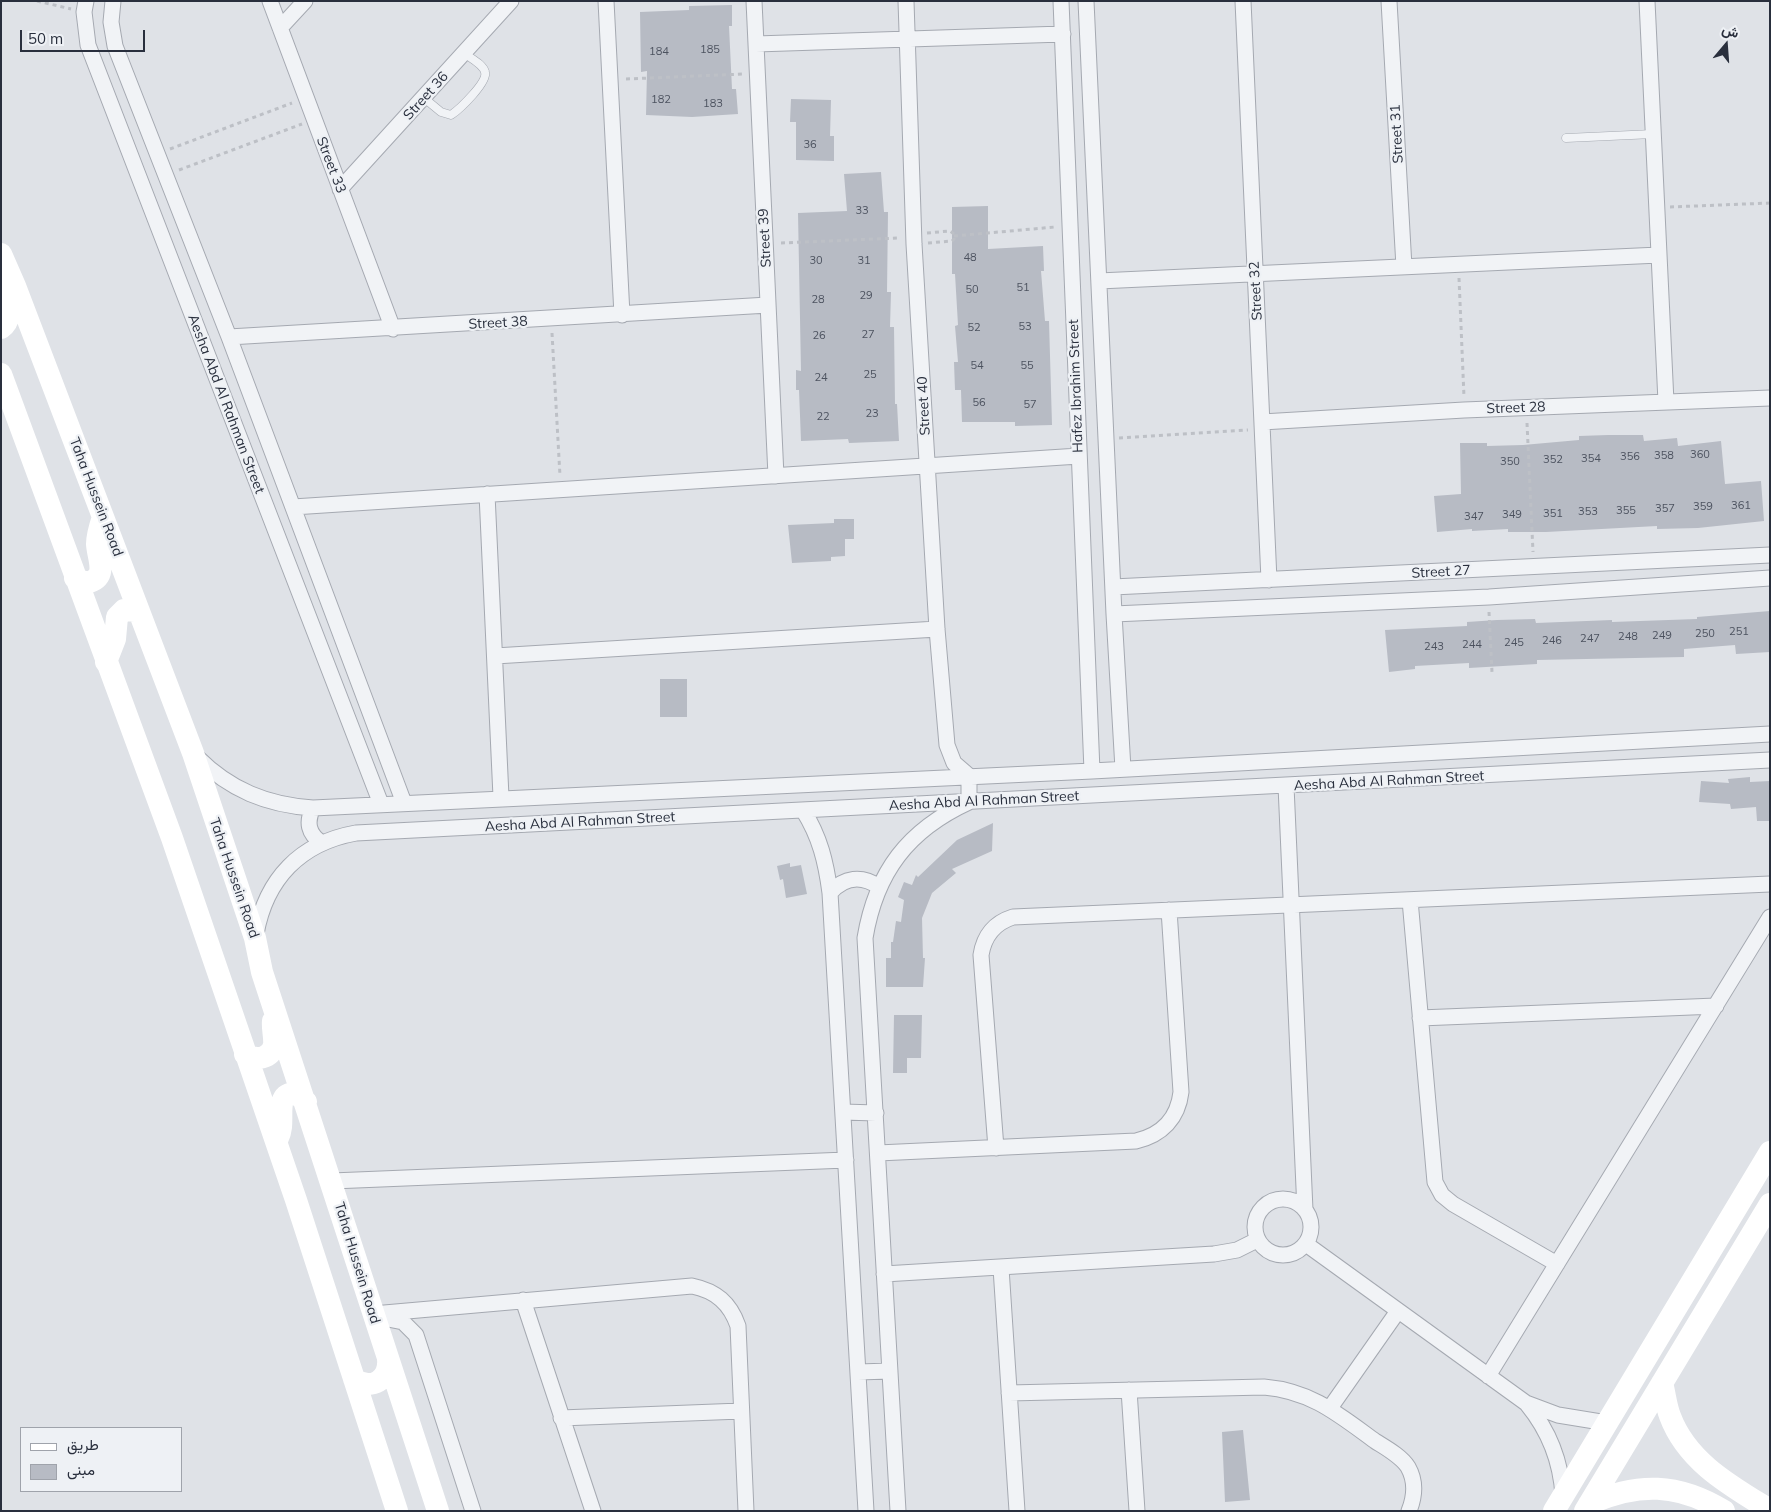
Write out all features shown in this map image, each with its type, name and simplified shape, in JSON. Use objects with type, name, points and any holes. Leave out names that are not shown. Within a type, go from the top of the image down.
[{"type":"main road","points":[[1,328],[8,320],[10,314],[6,295],[4,261]]},
{"type":"main road","name":"Taha Hussein Road","points":[[4,261],[193,753],[255,938],[262,972],[332,1181],[373,1316],[438,1511]]},
{"type":"main road","points":[[1,374],[172,838],[276,1141],[397,1511]]},
{"type":"main road","points":[[76,578],[80,582],[92,582],[100,574],[102,569],[98,551],[98,535],[103,517]]},
{"type":"main road","points":[[106,662],[116,639],[117,617],[124,610],[139,611]]},
{"type":"main road","points":[[245,1054],[255,1059],[266,1056],[274,1047],[274,1008]]},
{"type":"main road","points":[[276,1141],[282,1125],[281,1103],[283,1098],[296,1093],[306,1102]]},
{"type":"main road","points":[[1559,1504],[1770,1152]]},
{"type":"main road","points":[[1587,1508],[1770,1204]]},
{"type":"main road","points":[[1670,1319],[1692,1332]]},
{"type":"main road","points":[[354,1379],[366,1384],[379,1382],[387,1372],[388,1359]]},
{"type":"main road","points":[[1662,1383],[1670,1417],[1682,1438],[1700,1462],[1726,1482],[1770,1510]]},
{"type":"main road","points":[[1587,1508],[1608,1495],[1650,1488],[1672,1489],[1692,1495],[1724,1511]]},
{"type":"street","name":"Aesha Abd Al Rahman Street","points":[[113,1],[110,22],[116,46],[293,507],[404,803]]},
{"type":"street","name":"Street 33","points":[[270,1],[393,329]]},
{"type":"street","points":[[280,28],[305,1]]},
{"type":"street","name":"Street 36","points":[[340,190],[511,1]]},
{"type":"street","points":[[606,1],[622,315]]},
{"type":"street","name":"Street 39","points":[[754,1],[776,476]]},
{"type":"street","name":"Street 40","points":[[906,1],[914,239],[937,629],[947,744],[954,763],[969,776]]},
{"type":"street","name":"Hafez Ibrahim Street","points":[[1061,1],[1092,771]]},
{"type":"street","name":"Hafez Ibrahim Street","points":[[1086,1],[1114,614],[1124,769]]},
{"type":"street","name":"Street 32","points":[[1243,1],[1269,580]]},
{"type":"street","name":"Street 31","points":[[1389,1],[1404,267]]},
{"type":"street","points":[[1647,1],[1666,402]]},
{"type":"street","name":"Aesha Abd Al Rahman Street","points":[[85,7],[88,45],[381,804]]},
{"type":"street","points":[[756,44],[1063,34]]},
{"type":"street","points":[[1099,281],[1659,255]]},
{"type":"street","name":"Street 38","points":[[228,337],[551,320],[768,305]]},
{"type":"street","name":"Street 28","points":[[1262,426],[1464,410],[1770,398]]},
{"type":"street","points":[[293,507],[776,476],[927,464],[1079,456]]},
{"type":"street","points":[[487,494],[501,797]]},
{"type":"street","name":"Street 27","points":[[1113,587],[1534,568],[1770,555]]},
{"type":"street","name":"Street 27","points":[[1114,614],[1489,597],[1770,578]]},
{"type":"street","points":[[495,656],[937,629]]},
{"type":"street","name":"Aesha Abd Al Rahman Street","points":[[193,753],[221,778],[246,793],[268,802],[312,808],[501,797],[1092,771],[1770,734]]},
{"type":"street","points":[[1392,755],[1394,780]]},
{"type":"street","name":"Aesha Abd Al Rahman Street","points":[[255,938],[266,899],[276,882],[289,866],[322,843],[356,833],[1770,760]]},
{"type":"street","points":[[898,1511],[865,938],[873,903],[879,887],[897,856],[921,830],[970,802],[969,776]]},
{"type":"street","points":[[1286,786],[1305,1210]]},
{"type":"street","points":[[734,787],[738,814]]},
{"type":"street","points":[[312,808],[308,824],[313,835],[322,843]]},
{"type":"street","points":[[803,810],[815,832],[824,855],[830,893],[866,1511]]},
{"type":"street","points":[[830,893],[835,887],[849,879],[865,880],[879,887]]},
{"type":"street","points":[[996,1148],[981,955],[989,933],[999,923],[1013,917],[1770,884]]},
{"type":"street","points":[[1410,900],[1432,1174],[1438,1190],[1453,1204],[1557,1264]]},
{"type":"street","points":[[878,1153],[1136,1140],[1153,1135],[1173,1118],[1181,1092],[1169,910]]},
{"type":"street","points":[[1488,1376],[1770,917]]},
{"type":"street","points":[[1420,1018],[1716,1006]]},
{"type":"street","points":[[844,1112],[876,1113]]},
{"type":"street","points":[[332,1181],[846,1160]]},
{"type":"street","points":[[1284,1198],[1296,1202],[1305,1210],[1311,1221],[1311,1233],[1306,1244],[1297,1252],[1280,1255],[1264,1249],[1257,1240],[1255,1223],[1262,1207],[1272,1200],[1284,1198]]},
{"type":"street","points":[[884,1274],[1226,1253],[1257,1240]]},
{"type":"street","points":[[1306,1244],[1526,1403],[1537,1416],[1553,1446],[1562,1480],[1559,1504]]},
{"type":"street","points":[[1001,1268],[1017,1511]]},
{"type":"street","points":[[373,1316],[523,1300],[692,1286],[713,1292],[729,1307],[738,1326],[746,1511]]},
{"type":"street","points":[[523,1300],[593,1511]]},
{"type":"street","points":[[1330,1408],[1398,1311]]},
{"type":"street","points":[[373,1316],[396,1320],[410,1328],[416,1335],[473,1511]]},
{"type":"street","points":[[858,1372],[890,1371]]},
{"type":"street","points":[[1009,1393],[1278,1388],[1305,1395],[1330,1408],[1403,1461],[1408,1467],[1414,1482],[1414,1491],[1409,1511]]},
{"type":"street","points":[[1129,1390],[1137,1511]]},
{"type":"street","points":[[1526,1403],[1566,1417],[1607,1423]]},
{"type":"street","points":[[562,1418],[741,1412]]},
{"type":"lane","points":[[424,98],[446,115],[451,115],[484,82],[486,72],[464,53]]},
{"type":"lane","points":[[1566,138],[1653,134]]},
{"type":"path","points":[[37,1],[85,7]]},
{"type":"path","points":[[610,80],[757,73]]},
{"type":"path","points":[[157,154],[306,97]]},
{"type":"path","points":[[166,175],[314,119]]},
{"type":"path","points":[[1657,208],[1770,203]]},
{"type":"path","points":[[954,236],[1070,226]]},
{"type":"path","points":[[914,239],[950,231],[954,236]]},
{"type":"path","points":[[765,243],[914,239],[952,241],[954,236]]},
{"type":"path","points":[[1458,264],[1464,410]]},
{"type":"path","points":[[551,320],[561,490]]},
{"type":"path","points":[[1526,407],[1534,568]]},
{"type":"path","points":[[1106,439],[1262,426]]},
{"type":"path","points":[[1489,597],[1492,672]]},
{"type":"building","points":[[732,5],[732,26],[729,26],[732,89],[736,89],[738,114],[692,117],[646,115],[647,71],[641,72],[640,12],[689,10],[689,6]]},
{"type":"building","points":[[791,99],[831,100],[830,136],[834,136],[834,161],[796,160],[796,122],[790,122]]},
{"type":"building","points":[[881,172],[884,212],[888,212],[887,292],[891,292],[890,327],[894,327],[895,404],[897,404],[899,441],[849,443],[848,439],[801,441],[799,390],[796,390],[796,370],[801,371],[798,213],[847,211],[844,174]]},
{"type":"building","points":[[988,206],[988,249],[1043,246],[1044,271],[1041,271],[1045,321],[1049,321],[1052,425],[1015,426],[1015,422],[962,422],[961,390],[955,390],[954,362],[958,362],[955,326],[958,325],[955,274],[952,274],[952,207]]},
{"type":"building","points":[[1643,435],[1644,441],[1677,438],[1678,446],[1721,441],[1725,484],[1761,481],[1764,521],[1698,528],[1657,529],[1657,526],[1546,532],[1508,532],[1508,529],[1472,531],[1472,529],[1437,532],[1434,496],[1461,494],[1460,443],[1487,443],[1487,446],[1523,445],[1579,440],[1579,436]]},
{"type":"building","points":[[834,519],[854,519],[854,539],[845,539],[845,556],[831,557],[831,561],[792,563],[788,525],[834,523]]},
{"type":"building","points":[[1770,611],[1770,652],[1736,654],[1735,645],[1684,649],[1684,657],[1537,660],[1537,664],[1469,668],[1469,663],[1415,666],[1415,669],[1389,672],[1385,630],[1467,626],[1467,622],[1497,620],[1535,619],[1536,623],[1612,620],[1612,622],[1697,619],[1697,617]]},
{"type":"building","points":[[660,679],[687,679],[687,717],[660,717]]},
{"type":"building","points":[[1750,777],[1750,782],[1770,781],[1770,821],[1757,821],[1756,807],[1731,809],[1730,804],[1699,802],[1701,781],[1729,783],[1728,779]]},
{"type":"building","points":[[993,823],[992,851],[952,869],[956,873],[932,893],[922,918],[923,958],[925,958],[923,987],[886,987],[886,958],[891,958],[891,942],[893,942],[896,921],[901,922],[904,900],[898,897],[904,882],[912,885],[916,875],[918,877],[957,840]]},
{"type":"building","points":[[790,863],[790,867],[801,865],[807,894],[786,898],[783,879],[780,880],[777,866]]},
{"type":"building","points":[[894,1015],[922,1015],[921,1058],[907,1058],[907,1073],[893,1073]]},
{"type":"building","points":[[1243,1430],[1250,1500],[1225,1502],[1222,1432]]}]
